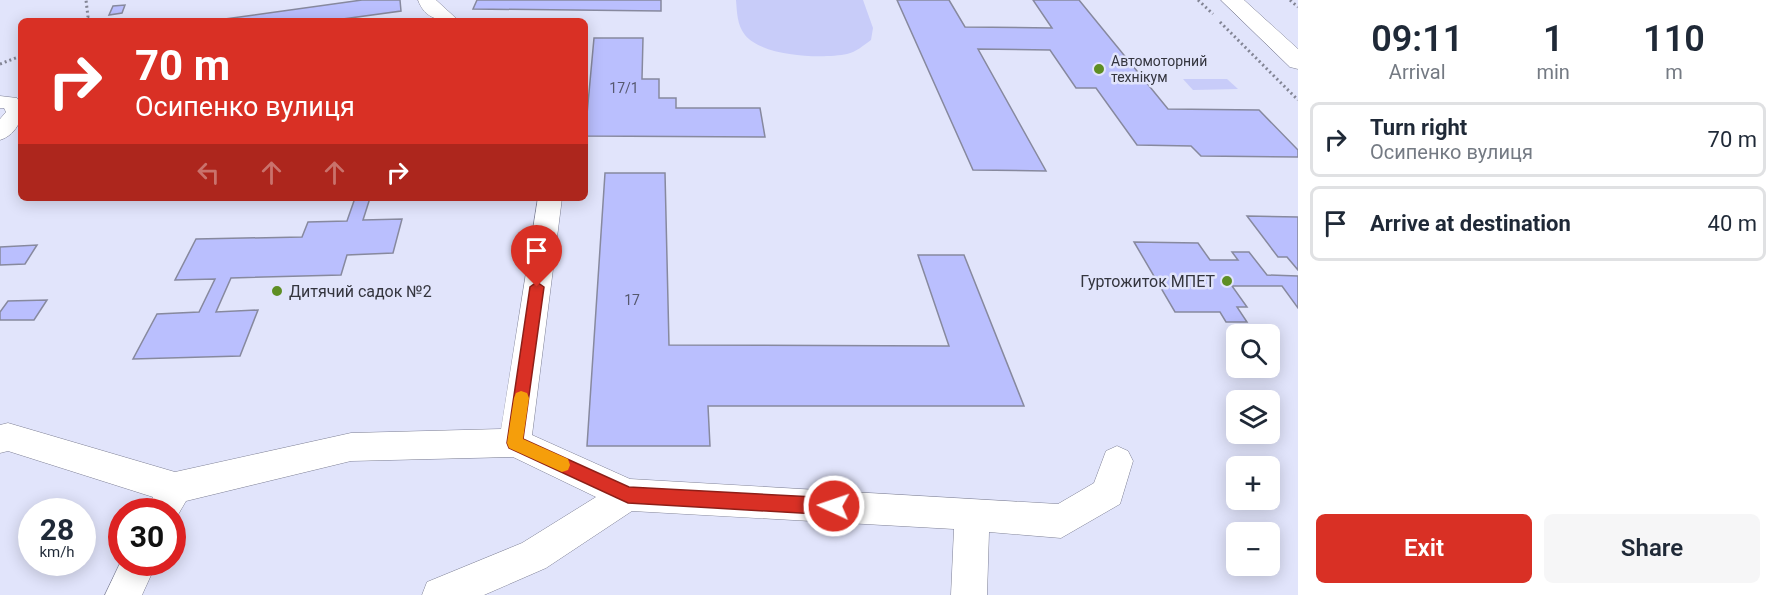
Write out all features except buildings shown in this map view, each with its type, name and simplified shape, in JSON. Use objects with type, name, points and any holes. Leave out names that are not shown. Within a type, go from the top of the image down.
[{"type":"main road","points":[[1232,0],[1298,63]]},
{"type":"street","points":[[427,0],[429,6],[446,18]]},
{"type":"street","points":[[0,102],[10,102],[17,112],[0,133]]},
{"type":"street","points":[[515,443],[550,201]]},
{"type":"street","points":[[0,439],[8,437],[164,498]]},
{"type":"street","points":[[176,498],[351,447],[515,443],[628,495],[1061,521],[1108,492],[1116,461]]},
{"type":"street","points":[[440,595],[534,556],[628,495]]},
{"type":"street","points":[[969,595],[972,514]]},
{"type":"street","points":[[123,595],[132,576]]},
{"type":"path","points":[[86,0],[86,18]]},
{"type":"path","points":[[1198,0],[1298,100]]},
{"type":"path","points":[[1290,0],[1298,7]]},
{"type":"path","points":[[0,64],[18,57]]},
{"type":"shaded area","points":[[736,0],[863,0],[873,28],[871,40],[854,52],[836,56],[793,55],[765,48],[742,31]]},
{"type":"shaded area","points":[[1183,79],[1227,79],[1238,89],[1193,90]]},
{"type":"slow traffic","points":[[521,398],[515,443],[562,465]]},
{"type":"place","name":"Автомоторний технікум","points":[[1099,69]]},
{"type":"place","name":"Гуртожиток МПЕТ","points":[[1227,281]]},
{"type":"place","name":"Дитячий садок №2","points":[[277,291]]},
{"type":"route","points":[[537,287],[515,443],[628,495],[834,506]]}]
